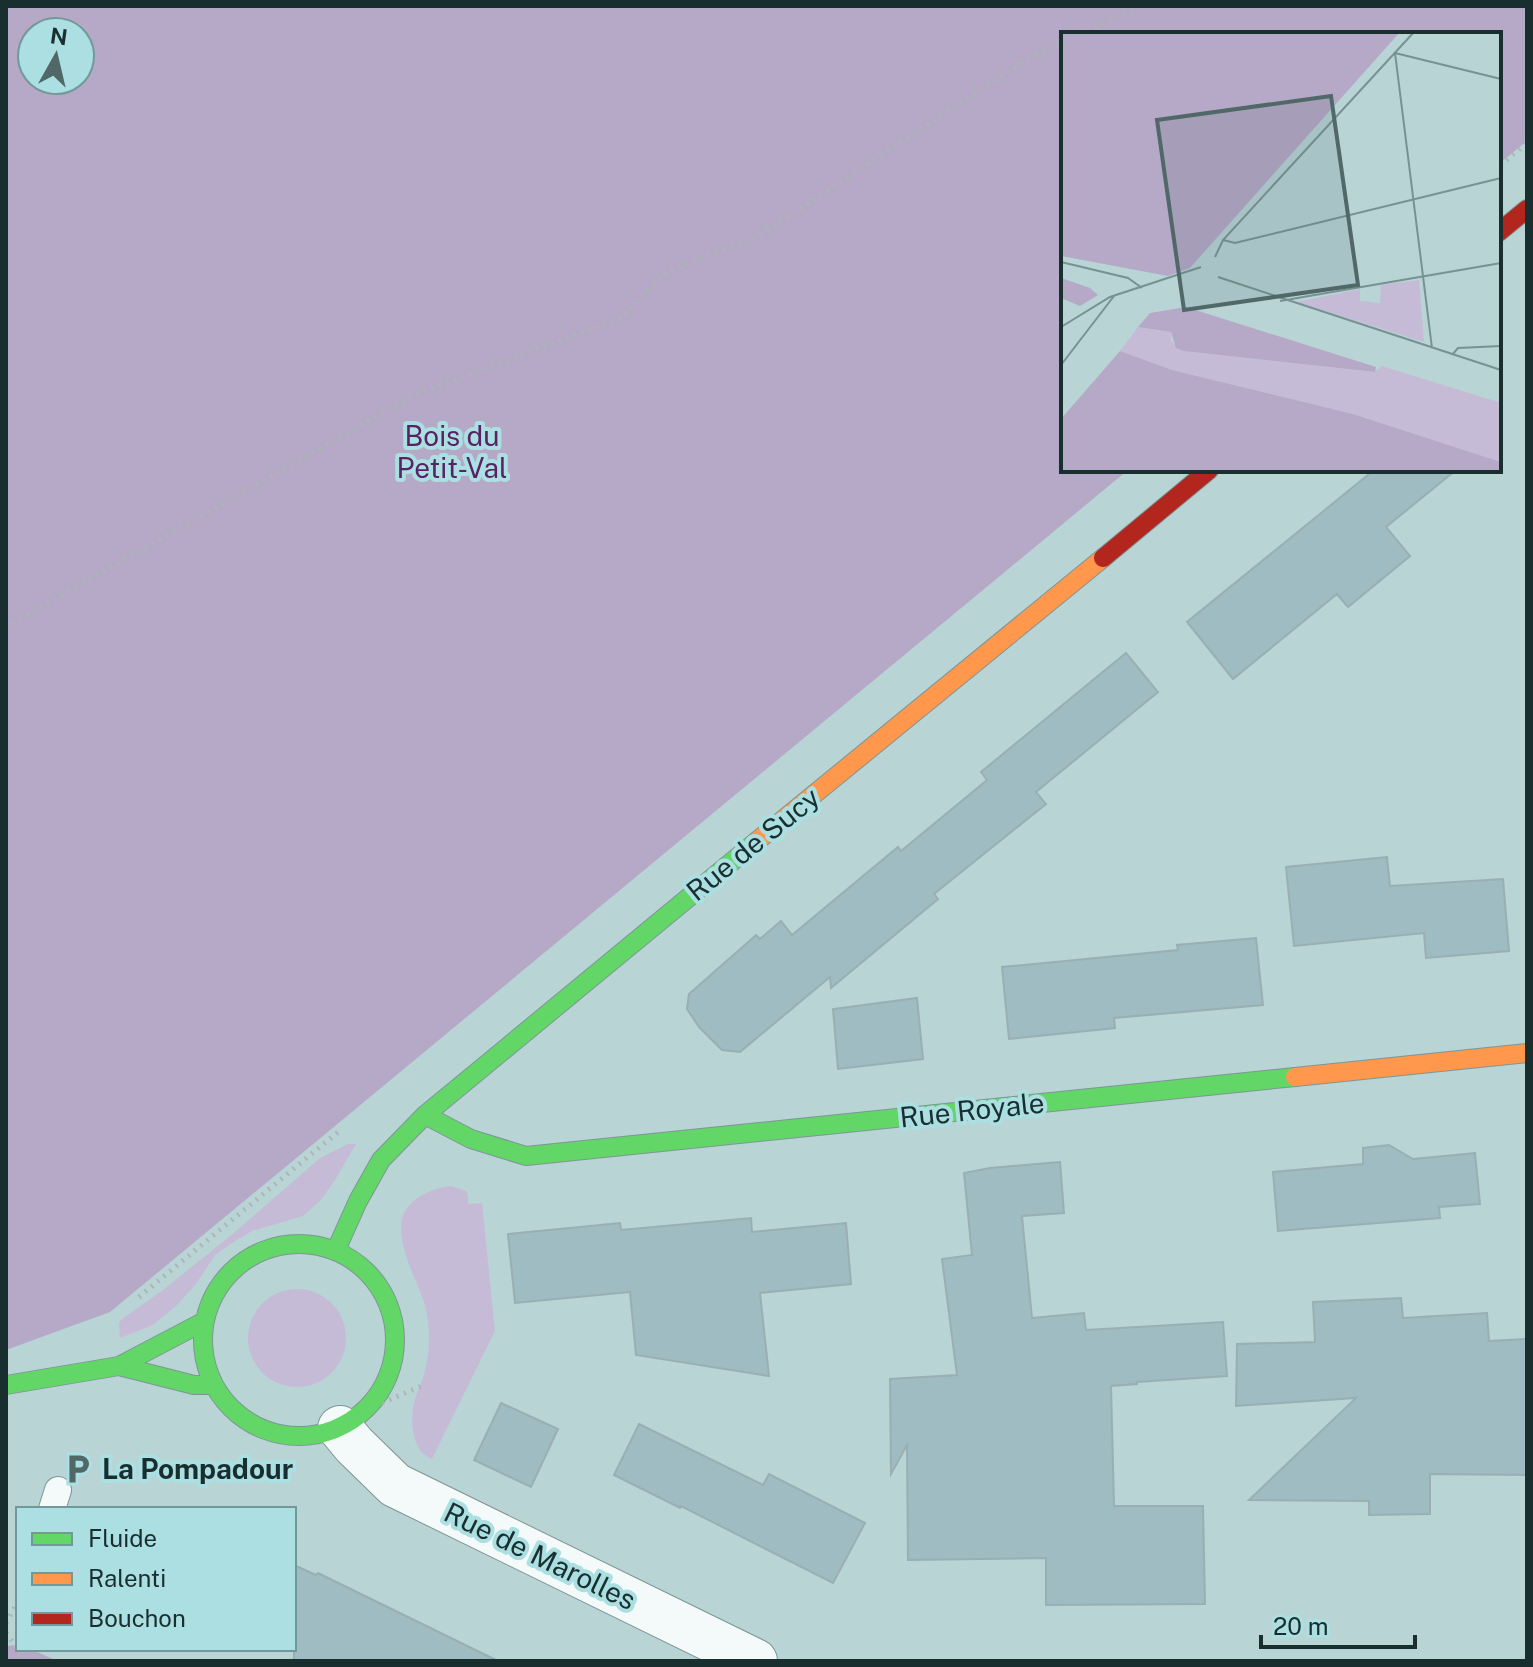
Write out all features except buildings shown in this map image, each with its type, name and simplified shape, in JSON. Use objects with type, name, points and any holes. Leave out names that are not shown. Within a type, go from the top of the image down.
[{"type":"main road","points":[[1501,230],[1527,209]]},
{"type":"main road","name":"Rue de Sucy","points":[[336,1250],[381,1160],[425,1115],[1207,472]]},
{"type":"main road","name":"Rue Royale","points":[[425,1115],[471,1139],[526,1156],[1527,1053]]},
{"type":"main road","points":[[305,1243],[336,1250],[363,1267],[384,1292],[395,1322],[395,1354],[386,1385],[353,1419],[311,1437],[281,1435],[252,1425],[229,1406],[212,1385],[204,1362],[201,1323],[222,1282],[245,1260],[273,1247],[305,1243]]},
{"type":"main road","points":[[6,1385],[119,1366],[201,1323]]},
{"type":"main road","points":[[119,1366],[194,1385],[212,1385]]},
{"type":"street","name":"Rue de Marolles","points":[[353,1419],[354,1445],[395,1485],[755,1661]]},
{"type":"path","points":[[1084,32],[1141,6]]},
{"type":"path","points":[[6,627],[412,396],[623,317],[667,271],[757,237],[1027,59],[1061,43]]},
{"type":"path","points":[[1501,164],[1527,143]]},
{"type":"path","points":[[353,1419],[424,1385]]},
{"type":"path","points":[[6,1623],[16,1605]]},
{"type":"shaded area","points":[[348,1144],[356,1144],[335,1180],[321,1200],[303,1216],[252,1231],[232,1243],[215,1255],[196,1284],[177,1305],[153,1325],[120,1338],[119,1323],[122,1319],[235,1232],[320,1158]]},
{"type":"shaded area","points":[[451,1186],[466,1191],[468,1204],[482,1203],[495,1331],[432,1459],[418,1448],[412,1427],[413,1405],[428,1358],[429,1330],[424,1302],[403,1246],[401,1223],[408,1207],[418,1198],[438,1188]]},
{"type":"shaded area","points":[[297,1289],[316,1293],[332,1303],[342,1319],[346,1338],[342,1357],[332,1373],[316,1383],[297,1387],[278,1383],[262,1373],[252,1357],[248,1338],[252,1319],[262,1303],[278,1293]]},
{"type":"green space","name":"Bois du Petit-Val","points":[[6,6],[1527,6],[1527,141],[1501,162],[1501,32],[1061,32],[1061,472],[1126,472],[110,1312],[6,1350]]},
{"type":"green space","points":[[16,1645],[16,1651],[35,1651],[57,1661],[6,1661],[6,1646]]},
{"type":"traffic: fast","points":[[336,1250],[381,1160],[425,1115],[757,841]]},
{"type":"traffic: fast","points":[[425,1115],[471,1139],[526,1156],[1295,1077]]},
{"type":"traffic: fast","points":[[299,1244],[318,1245],[336,1251],[367,1272],[388,1303],[394,1321],[395,1340],[394,1359],[388,1377],[367,1408],[336,1429],[318,1435],[299,1436],[280,1435],[262,1429],[231,1408],[210,1377],[204,1359],[203,1340],[204,1321],[210,1303],[231,1272],[262,1251],[280,1245],[299,1244]]},
{"type":"traffic: fast","points":[[6,1385],[119,1366],[201,1323]]},
{"type":"traffic: fast","points":[[119,1366],[194,1385],[212,1385]]},
{"type":"traffic: slow","points":[[757,841],[1103,558]]},
{"type":"traffic: slow","points":[[1295,1077],[1527,1053]]},
{"type":"traffic: jam","points":[[1501,230],[1527,209]]},
{"type":"traffic: jam","points":[[1103,558],[1207,472]]},
{"type":"place","name":"La Pompadour","points":[[78,1469]]}]
